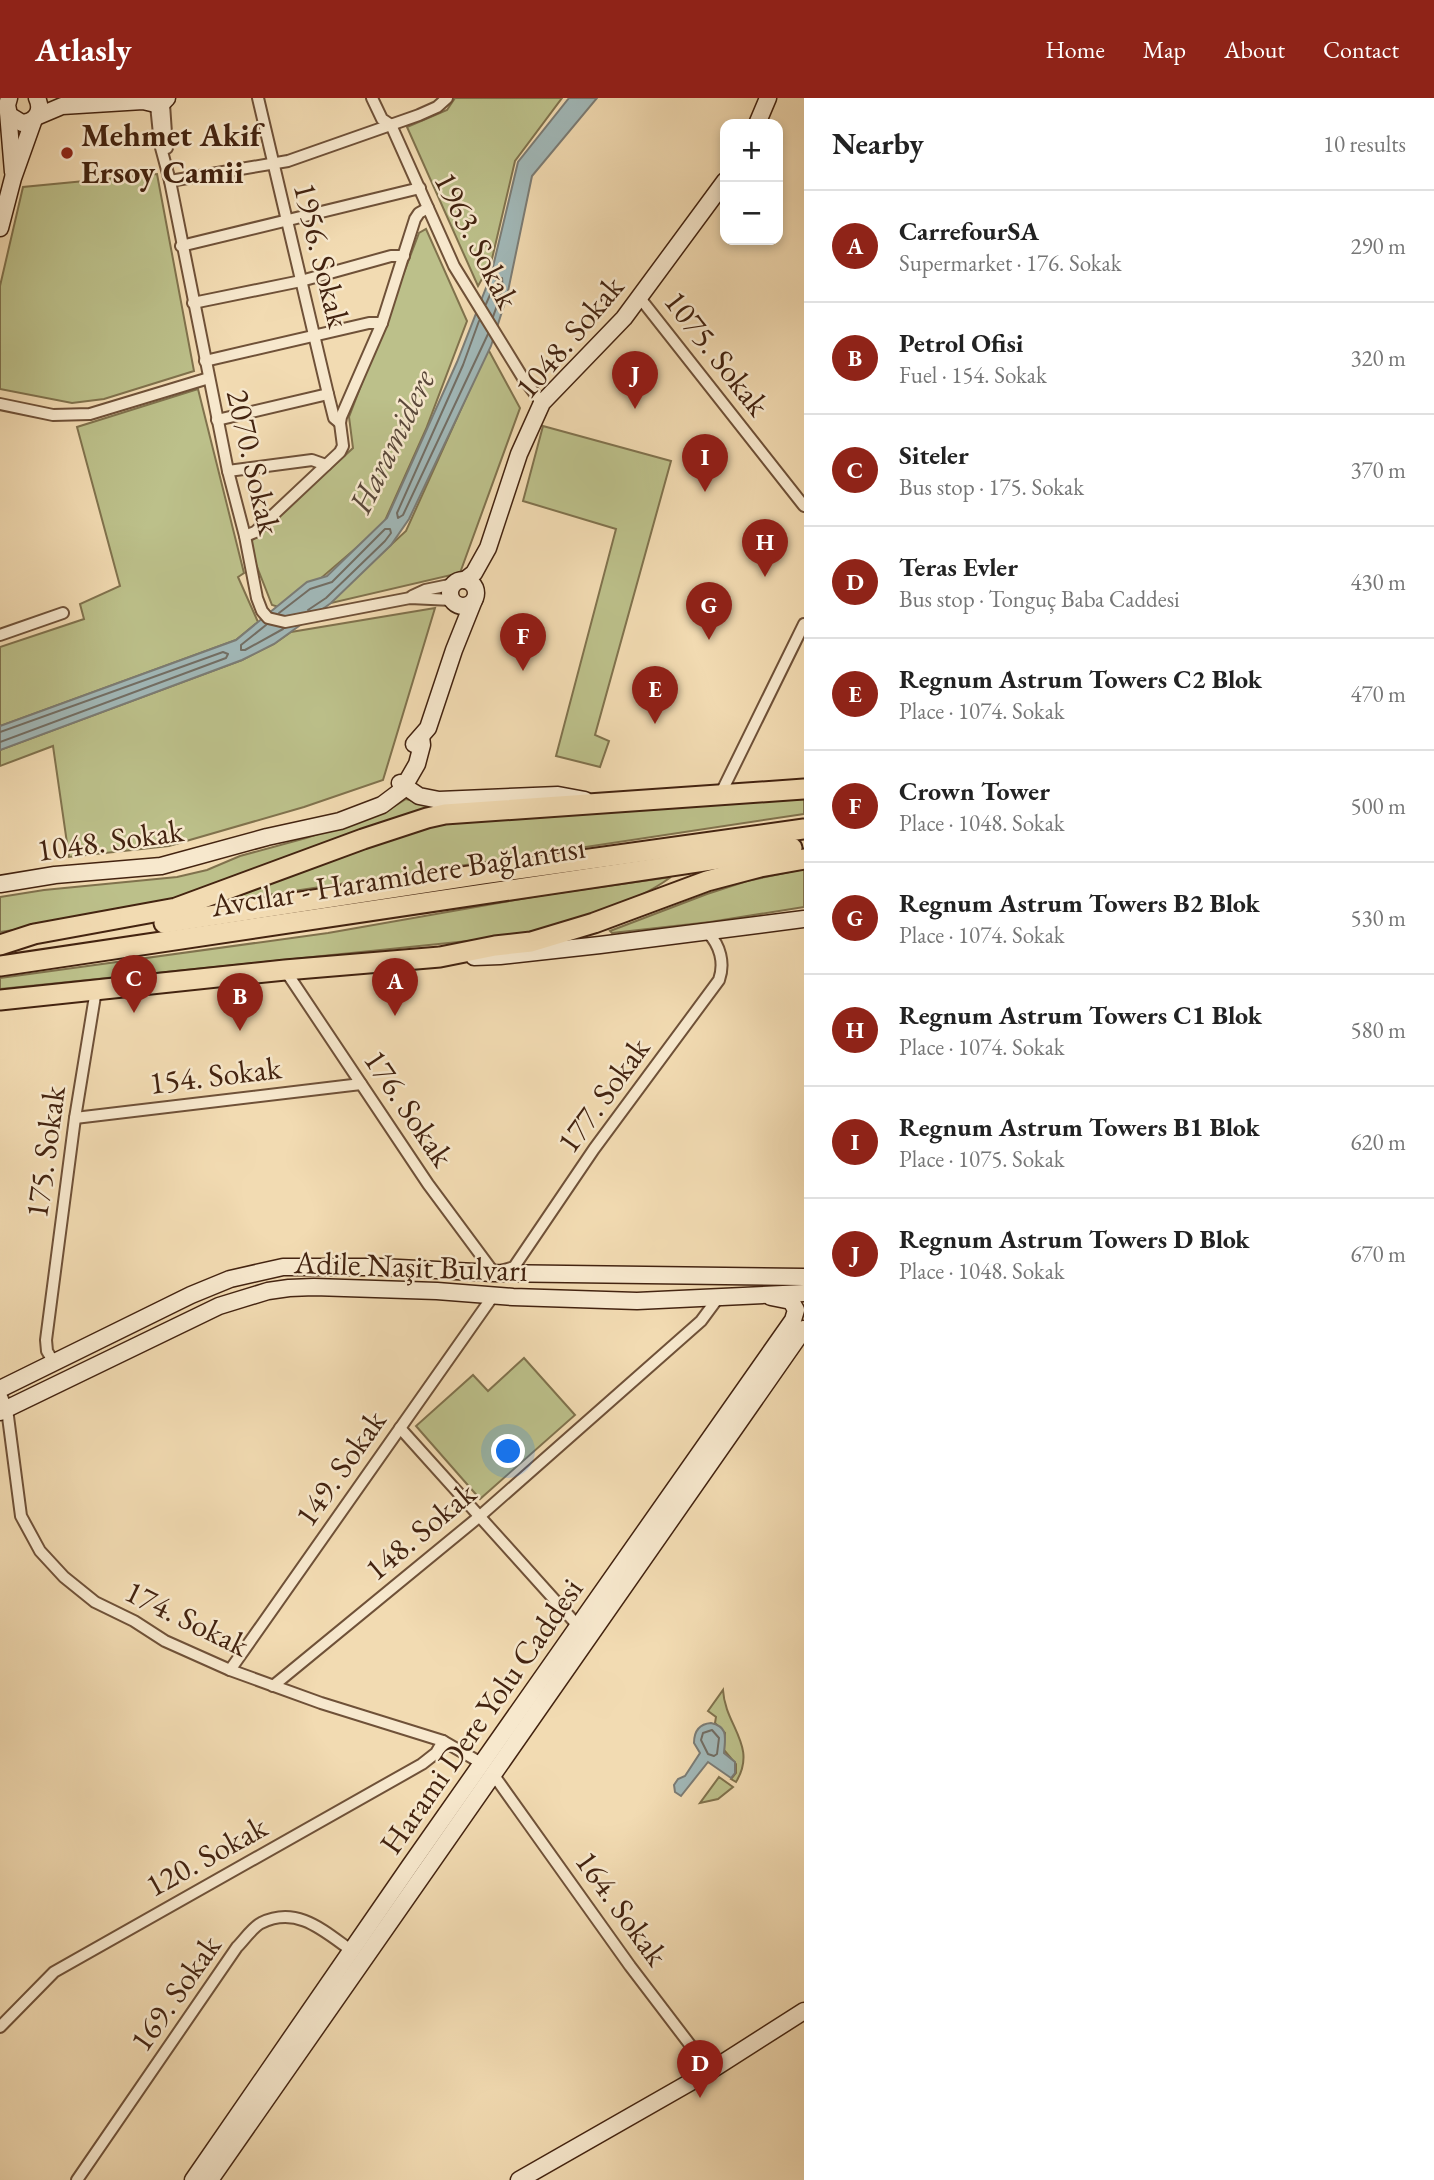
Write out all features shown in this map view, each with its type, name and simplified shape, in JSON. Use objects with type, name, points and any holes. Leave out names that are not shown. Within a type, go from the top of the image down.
[{"type":"highway","points":[[0,946],[34,934],[176,908],[427,818],[464,812],[594,802],[804,789]]},
{"type":"highway","name":"Avcılar - Haramidere Bağlantısı","points":[[0,946],[804,829]]},
{"type":"highway","name":"Avcılar - Haramidere Bağlantısı","points":[[0,966],[804,846]]},
{"type":"highway","points":[[0,1000],[285,970],[440,957],[559,935],[706,881],[804,859]]},
{"type":"main road","points":[[0,229],[13,178],[40,106],[37,98]]},
{"type":"main road","points":[[759,119],[768,98]]},
{"type":"main road","points":[[6,103],[17,122],[27,123],[60,107],[158,101]]},
{"type":"main road","points":[[6,103],[13,178]]},
{"type":"main road","name":"1048. Sokak","points":[[488,548],[519,454],[542,403],[606,338],[640,298],[724,182]]},
{"type":"main road","points":[[454,650],[459,624],[457,592],[474,573],[488,548]]},
{"type":"main road","points":[[488,548],[475,598],[428,728],[421,737],[422,745],[417,764],[402,784],[419,796],[439,800],[558,795],[594,802]]},
{"type":"main road","points":[[457,592],[475,586],[475,598]]},
{"type":"main road","name":"1048. Sokak","points":[[0,884],[55,875],[161,866],[267,837],[340,821],[389,801],[402,784]]},
{"type":"main road","points":[[440,957],[500,956],[708,933],[804,919]]},
{"type":"main road","name":"Adile Naşit Bulvarı","points":[[0,1390],[53,1361],[191,1295],[230,1279],[284,1267],[380,1267],[494,1273],[771,1277],[804,1275]]},
{"type":"main road","points":[[378,1289],[380,1267]]},
{"type":"main road","points":[[493,1296],[494,1273]]},
{"type":"main road","name":"Adile Naşit Bulvarı","points":[[4,1411],[219,1306],[289,1288],[378,1289],[637,1301],[771,1297],[804,1293]]},
{"type":"main road","name":"Harami Dere Yolu Caddesi","points":[[210,2180],[415,1872],[615,1587],[793,1320],[796,1310],[791,1301],[771,1297]]},
{"type":"main road","name":"Harami Dere Yolu Caddesi","points":[[488,1769],[579,1627],[615,1587],[804,1329]]},
{"type":"main road","name":"Harami Dere Yolu Caddesi","points":[[193,2180],[352,1951],[415,1872]]},
{"type":"main road","points":[[519,2180],[710,2071],[804,2011]]},
{"type":"street","name":"1956. Sokak","points":[[258,98],[334,418],[340,423]]},
{"type":"street","name":"1963. Sokak","points":[[372,98],[382,119],[391,125],[454,266],[523,378],[542,403]]},
{"type":"street","points":[[169,176],[273,164],[391,125],[437,107],[447,98]]},
{"type":"street","name":"2070. Sokak","points":[[158,101],[160,144],[169,176],[228,471],[261,611],[268,618],[285,622],[297,621],[410,598],[425,590],[457,592]]},
{"type":"street","points":[[181,246],[420,188]]},
{"type":"street","points":[[245,536],[254,532],[340,452],[343,446],[340,423],[346,404],[382,323],[415,219],[428,208]]},
{"type":"street","points":[[193,303],[301,281],[391,256],[404,256]]},
{"type":"street","name":"1075. Sokak","points":[[640,298],[804,506]]},
{"type":"street","points":[[205,362],[369,323],[382,323]]},
{"type":"street","points":[[0,404],[53,415],[90,414],[209,378]]},
{"type":"street","points":[[217,420],[328,394]]},
{"type":"street","points":[[228,471],[312,460],[326,466]]},
{"type":"street","points":[[0,635],[63,613]]},
{"type":"street","points":[[720,795],[804,624]]},
{"type":"street","name":"177. Sokak","points":[[494,1273],[514,1267],[594,1149],[719,980],[723,970],[720,953],[708,933]]},
{"type":"street","name":"176. Sokak","points":[[285,970],[428,1184],[494,1273]]},
{"type":"street","name":"175. Sokak","points":[[53,1361],[47,1352],[46,1340],[75,1118],[96,990]]},
{"type":"street","name":"154. Sokak","points":[[75,1118],[361,1084]]},
{"type":"street","name":"149. Sokak","points":[[230,1670],[493,1296]]},
{"type":"street","name":"148. Sokak","points":[[274,1686],[480,1516],[701,1321],[718,1298]]},
{"type":"street","name":"174. Sokak","points":[[0,1390],[21,1516],[40,1551],[64,1577],[94,1602],[134,1621],[163,1640],[230,1670],[321,1703],[443,1741],[488,1769]]},
{"type":"street","points":[[400,1428],[579,1627]]},
{"type":"street","name":"120. Sokak","points":[[0,2027],[54,1972],[422,1764],[436,1753],[443,1741]]},
{"type":"street","name":"164. Sokak","points":[[488,1769],[630,1966],[710,2071]]},
{"type":"street","name":"169. Sokak","points":[[77,2180],[237,1947],[259,1924],[279,1917],[300,1917],[352,1951]]},
{"type":"green space","points":[[455,98],[562,98],[515,161],[491,263],[478,286],[407,127],[447,110]]},
{"type":"green space","points":[[157,174],[194,371],[104,399],[72,403],[0,389],[0,286],[23,187]]},
{"type":"green space","points":[[426,229],[467,321],[426,429],[383,525],[285,609],[272,605],[248,544],[353,448],[349,417],[419,233]]},
{"type":"green space","points":[[488,349],[520,408],[460,573],[327,604],[406,531]]},
{"type":"green space","points":[[198,389],[244,573],[238,577],[258,622],[236,640],[0,726],[0,647],[84,619],[80,604],[120,586],[77,427]]},
{"type":"green space","points":[[543,426],[671,461],[595,735],[609,741],[600,767],[556,756],[616,529],[523,501]]},
{"type":"green space","points":[[435,608],[383,780],[304,807],[169,846],[69,857],[53,746],[0,766],[0,750],[242,660],[291,632]]},
{"type":"green space","points":[[406,799],[440,808],[188,900],[127,913],[0,932],[0,897],[177,877],[207,870],[240,856],[385,812]]},
{"type":"green space","points":[[804,799],[804,814],[221,902],[265,882],[414,828],[448,821]]},
{"type":"green space","points":[[804,869],[804,907],[710,922],[612,933],[610,931],[747,881]]},
{"type":"green space","points":[[671,877],[653,889],[611,908],[541,929],[497,938],[0,989],[0,978],[328,933],[544,895]]},
{"type":"green space","points":[[524,1358],[575,1415],[480,1499],[416,1426],[473,1375],[488,1391]]},
{"type":"green space","points":[[723,1690],[744,1758],[736,1782],[731,1779],[736,1773],[736,1764],[724,1750],[725,1733],[715,1723],[716,1717],[708,1711]]},
{"type":"green space","points":[[719,1777],[733,1787],[718,1799],[700,1803]]},
{"type":"water","points":[[569,98],[597,98],[532,176],[507,296],[491,346],[409,519],[391,545],[331,603],[274,644],[242,660],[0,750],[0,726],[236,640],[307,582],[327,576],[387,518],[457,362],[491,275],[518,162]]},
{"type":"water","points":[[711,1723],[723,1730],[724,1753],[735,1762],[735,1773],[731,1778],[708,1762],[681,1796],[675,1792],[674,1785],[678,1779],[685,1776],[700,1753],[694,1743],[696,1732],[703,1725]]},
{"type":"place","name":"Mehmet Akif Ersoy Camii","points":[[67,153]]},
{"type":"place","name":"Regnum Astrum Towers D Blok","points":[[635,409]]},
{"type":"place","name":"Regnum Astrum Towers B1 Blok","points":[[705,492]]},
{"type":"place","name":"Regnum Astrum Towers C1 Blok","points":[[765,577]]},
{"type":"place","name":"Regnum Astrum Towers B2 Blok","points":[[709,640]]},
{"type":"place","name":"Crown Tower","points":[[523,671]]},
{"type":"place","name":"Regnum Astrum Towers C2 Blok","points":[[655,724]]},
{"type":"place","name":"Siteler","points":[[134,1013]]},
{"type":"place","name":"CarrefourSA","points":[[395,1016]]},
{"type":"place","name":"Petrol Ofisi","points":[[240,1031]]},
{"type":"place","name":"Teras Evler","points":[[700,2098]]},
{"type":"water label","name":"Haramidere","points":[[391,441]]}]
